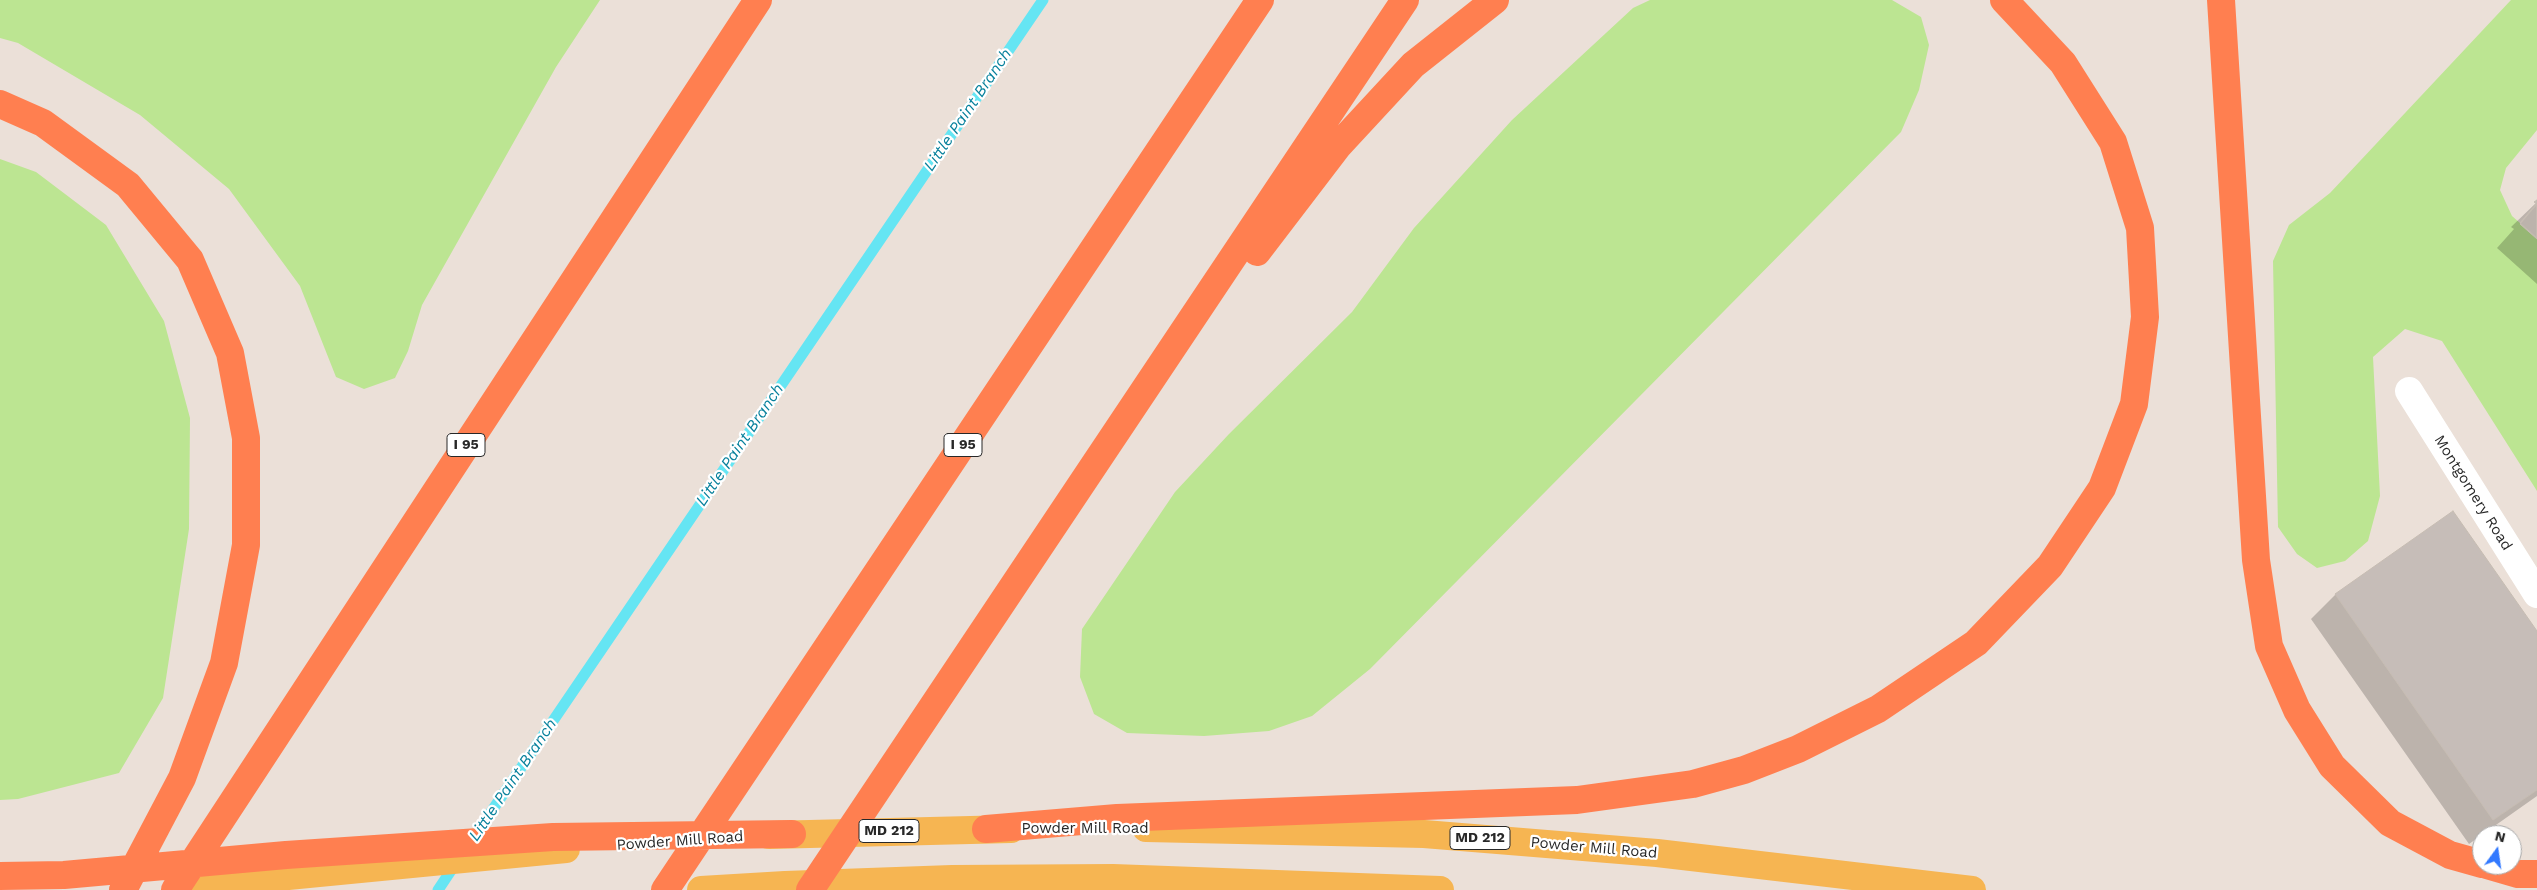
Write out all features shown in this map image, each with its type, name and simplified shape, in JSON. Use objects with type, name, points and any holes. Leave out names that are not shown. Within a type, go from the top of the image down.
[{"type":"highway","name":"I 95","points":[[175,890],[758,0]]},
{"type":"highway","name":"I 95","points":[[665,890],[1260,0]]},
{"type":"highway","points":[[810,890],[1405,0]]},
{"type":"highway","points":[[1093,468],[1338,146],[1413,64],[1495,0]]},
{"type":"highway","points":[[986,829],[1116,818],[1577,800],[1693,784],[1744,770],[1798,750],[1878,709],[1976,643],[2050,566],[2102,488],[2134,404],[2144,317],[2140,228],[2113,142],[2063,64],[2004,0]]},
{"type":"highway","points":[[2221,0],[2256,560],[2269,646],[2297,710],[2332,766],[2390,823],[2450,855],[2472,861]]},
{"type":"highway","points":[[0,104],[43,124],[128,185],[190,260],[230,353],[246,438],[246,545],[224,663],[182,778],[122,890]]},
{"type":"highway","points":[[825,890],[929,714]]},
{"type":"highway","points":[[0,876],[64,875],[286,855],[553,837],[792,834]]},
{"type":"highway","points":[[2522,874],[2537,874]]},
{"type":"main road","name":"Powder Mill Road","points":[[198,890],[288,876],[552,850],[792,834],[1116,828],[1424,834],[1657,853],[1972,890]]},
{"type":"main road","points":[[701,890],[952,880],[1113,878],[1440,890]]},
{"type":"street","name":"Montgomery Road","points":[[2409,391],[2537,594]]},
{"type":"green space","points":[[0,0],[600,0],[556,67],[422,305],[408,351],[395,378],[364,389],[336,377],[300,286],[229,189],[140,115],[18,43],[0,38]]},
{"type":"green space","points":[[1650,0],[1892,0],[1921,17],[1929,45],[1919,90],[1901,132],[1370,669],[1312,716],[1269,731],[1204,736],[1127,733],[1094,714],[1080,677],[1082,629],[1175,492],[1229,434],[1352,312],[1414,228],[1512,120],[1633,8]]},
{"type":"green space","points":[[2511,0],[2537,0],[2537,130],[2506,168],[2500,190],[2512,216],[2537,238],[2537,491],[2442,341],[2405,329],[2373,357],[2380,496],[2368,541],[2345,561],[2317,568],[2297,554],[2278,527],[2273,261],[2289,225],[2330,193]]},
{"type":"green space","points":[[0,159],[36,172],[106,225],[164,321],[190,418],[189,529],[163,698],[119,773],[18,799],[0,800]]},
{"type":"building","points":[[2537,203],[2537,238],[2520,223]]},
{"type":"building","points":[[2537,204],[2537,239],[2520,224]]},
{"type":"building","points":[[2453,511],[2537,631],[2537,790],[2493,820],[2335,594]]},
{"type":"waterway","name":"Little Paint Branch","points":[[472,840],[1043,0]]},
{"type":"waterway","name":"Little Paint Branch","points":[[438,890],[456,863]]}]
